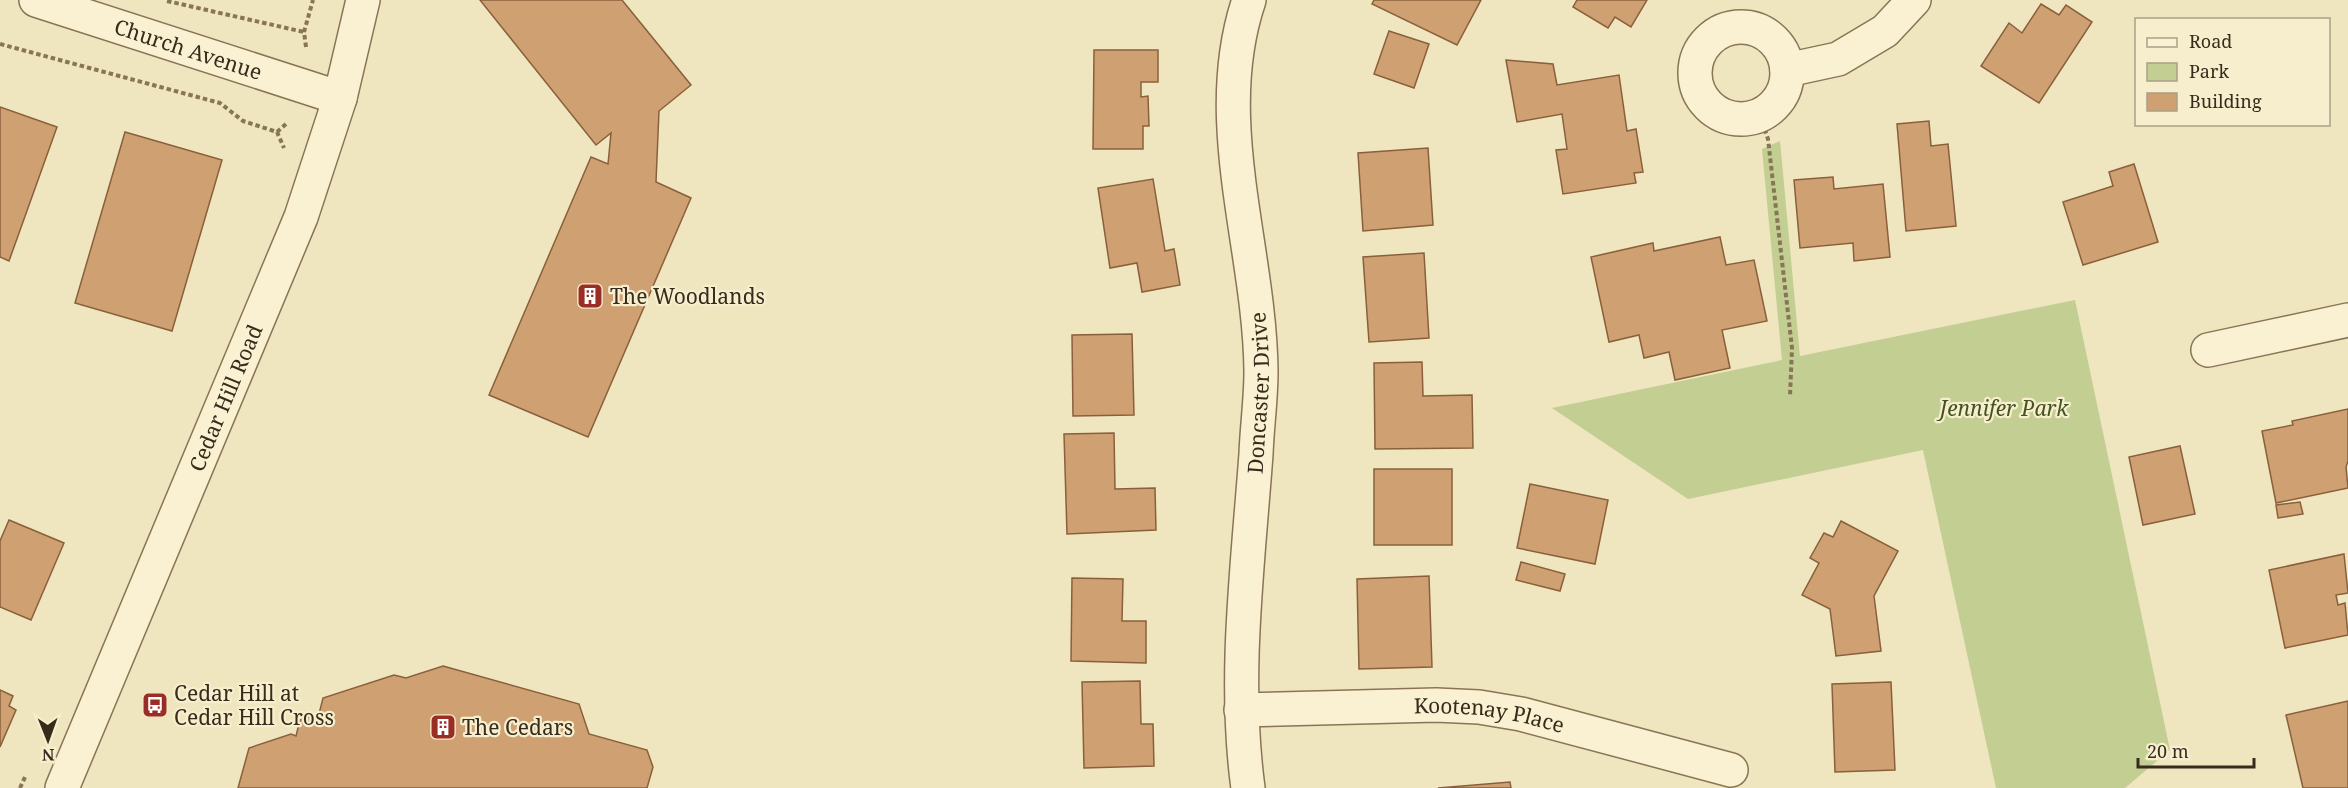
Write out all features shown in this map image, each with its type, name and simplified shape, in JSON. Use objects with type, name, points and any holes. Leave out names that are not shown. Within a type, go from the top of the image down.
[{"type":"street","name":"Church Avenue","points":[[36,0],[340,98]]},
{"type":"street","name":"Cedar Hill Road","points":[[62,788],[301,217],[340,98],[363,0]]},
{"type":"street","name":"Doncaster Drive","points":[[1248,788],[1241,710],[1261,373],[1257,306],[1236,169],[1234,81],[1239,28],[1249,0]]},
{"type":"street","points":[[1787,70],[1838,59],[1885,31],[1914,0]]},
{"type":"street","points":[[1747,27],[1767,34],[1781,50],[1787,70],[1785,88],[1775,104],[1760,115],[1739,119],[1719,114],[1703,99],[1695,80],[1697,58],[1708,40],[1726,29],[1747,27]]},
{"type":"street","points":[[2208,350],[2348,320]]},
{"type":"street","name":"Kootenay Place","points":[[1241,710],[1436,705],[1479,707],[1521,714],[1731,770]]},
{"type":"path","points":[[164,0],[304,32]]},
{"type":"path","points":[[306,47],[304,32],[313,0]]},
{"type":"path","points":[[0,44],[220,103],[243,121],[277,132],[286,124]]},
{"type":"path","points":[[1760,115],[1768,139],[1792,348],[1790,396]]},
{"type":"green space","name":"Jennifer Park","points":[[1780,141],[1800,356],[2075,300],[2170,750],[2125,788],[1996,788],[1923,450],[1688,499],[1552,408],[1782,360],[1762,149]]},
{"type":"building","name":"The Woodlands","points":[[480,0],[622,0],[691,85],[659,111],[656,182],[691,198],[588,437],[489,395],[591,157],[608,164],[611,133],[596,145]]},
{"type":"building","points":[[1374,0],[1481,0],[1457,45],[1372,4]]},
{"type":"building","points":[[1577,0],[1647,0],[1631,27],[1615,17],[1608,28],[1573,7]]},
{"type":"building","points":[[2041,4],[2059,15],[2066,5],[2092,22],[2039,103],[1981,66],[2009,23],[2022,33]]},
{"type":"building","points":[[1389,31],[1429,44],[1414,88],[1374,74]]},
{"type":"building","points":[[1094,50],[1158,50],[1158,82],[1141,82],[1141,97],[1148,96],[1149,126],[1143,126],[1143,149],[1093,149]]},
{"type":"building","points":[[1506,60],[1553,64],[1557,85],[1619,75],[1627,131],[1636,129],[1643,172],[1634,173],[1636,183],[1563,194],[1556,150],[1567,149],[1562,114],[1517,122]]},
{"type":"building","points":[[0,107],[57,127],[9,261],[0,257]]},
{"type":"building","points":[[1929,121],[1931,146],[1948,144],[1956,226],[1906,231],[1897,124]]},
{"type":"building","points":[[125,132],[222,160],[172,331],[75,303]]},
{"type":"building","points":[[1428,148],[1433,225],[1363,231],[1358,153]]},
{"type":"building","points":[[2134,164],[2158,242],[2083,265],[2063,202],[2113,186],[2109,172]]},
{"type":"building","points":[[1833,177],[1834,189],[1883,184],[1890,257],[1854,261],[1853,243],[1800,248],[1794,180]]},
{"type":"building","points":[[1153,179],[1165,251],[1174,249],[1180,285],[1142,292],[1137,263],[1110,268],[1098,188]]},
{"type":"building","points":[[1720,237],[1726,265],[1754,260],[1767,321],[1722,330],[1730,368],[1675,380],[1669,352],[1644,358],[1639,335],[1609,342],[1591,257],[1653,243],[1654,251]]},
{"type":"building","points":[[1424,253],[1429,338],[1369,342],[1363,257]]},
{"type":"building","points":[[1132,334],[1134,415],[1073,416],[1072,335]]},
{"type":"building","points":[[1422,362],[1423,396],[1472,395],[1473,448],[1375,449],[1374,363]]},
{"type":"building","points":[[2348,409],[2346,467],[2348,488],[2276,503],[2262,431],[2293,425],[2292,421]]},
{"type":"building","points":[[1114,433],[1115,489],[1155,488],[1156,530],[1067,534],[1064,434]]},
{"type":"building","points":[[2180,446],[2195,514],[2143,525],[2129,457]]},
{"type":"building","points":[[1374,469],[1452,469],[1452,545],[1374,545]]},
{"type":"building","points":[[1530,484],[1608,500],[1595,564],[1517,548]]},
{"type":"building","points":[[2300,502],[2303,514],[2278,518],[2276,505]]},
{"type":"building","points":[[9,520],[64,543],[31,620],[0,607],[0,541]]},
{"type":"building","points":[[1841,521],[1898,551],[1874,596],[1881,651],[1836,656],[1830,609],[1802,595],[1819,563],[1810,558],[1824,533],[1833,537]]},
{"type":"building","points":[[2344,554],[2348,593],[2336,595],[2338,605],[2345,603],[2348,635],[2285,648],[2269,570]]},
{"type":"building","points":[[1521,562],[1565,574],[1560,591],[1516,580]]},
{"type":"building","points":[[1429,576],[1432,667],[1359,669],[1357,579]]},
{"type":"building","points":[[1072,578],[1123,579],[1122,621],[1146,621],[1146,663],[1071,661]]},
{"type":"building","name":"The Cedars","points":[[443,666],[579,704],[589,734],[647,750],[653,767],[647,788],[238,788],[249,748],[291,734],[296,736],[300,720],[319,714],[323,698],[394,675],[406,678]]},
{"type":"building","points":[[1140,681],[1141,724],[1153,724],[1154,766],[1084,768],[1082,682]]},
{"type":"building","points":[[1891,682],[1895,770],[1835,772],[1832,684]]},
{"type":"building","points":[[0,690],[13,696],[9,706],[16,710],[0,747]]},
{"type":"building","points":[[2348,701],[2348,788],[2303,788],[2286,715]]},
{"type":"building","points":[[1510,782],[1511,788],[1438,788]]},
{"type":"place","name":"The Woodlands","points":[[590,296]]},
{"type":"place","name":"Cedar Hill at Cedar Hill Cross","points":[[155,705]]},
{"type":"place","name":"The Cedars","points":[[443,727]]}]
